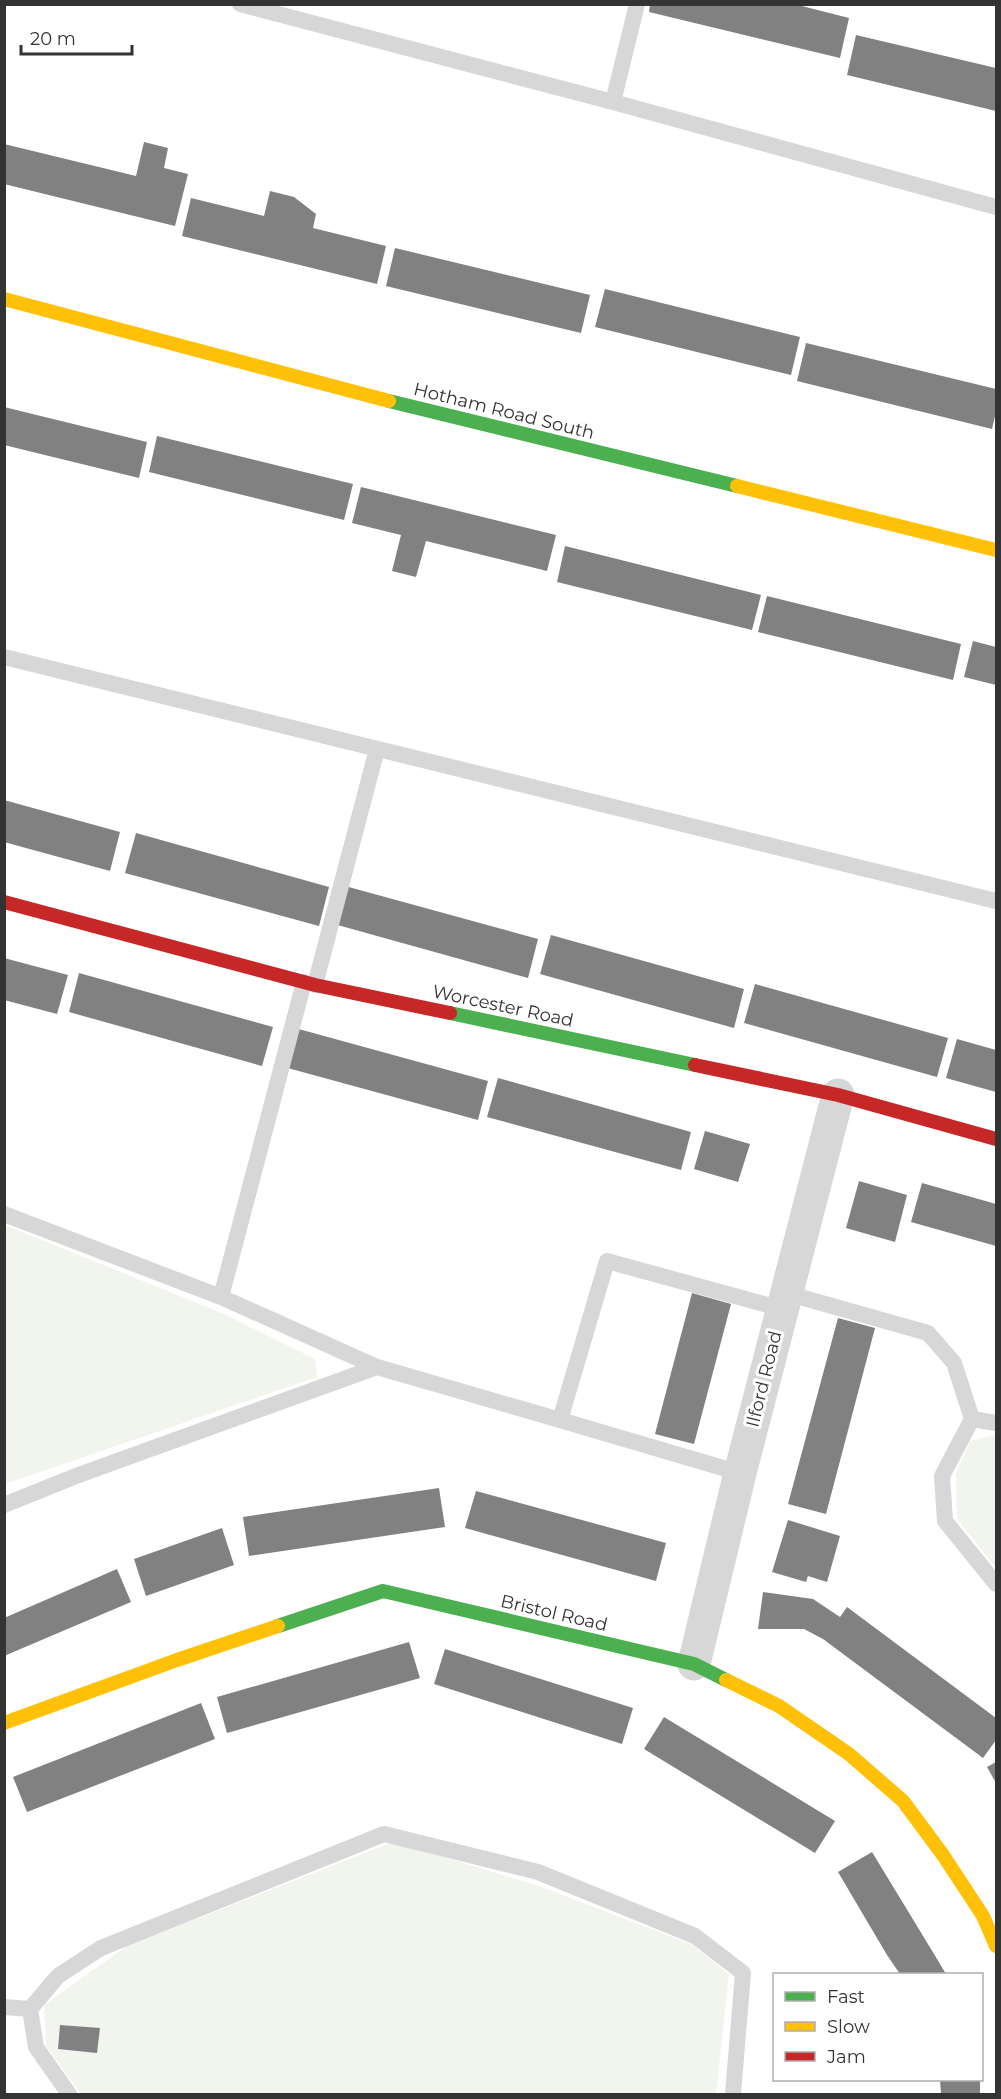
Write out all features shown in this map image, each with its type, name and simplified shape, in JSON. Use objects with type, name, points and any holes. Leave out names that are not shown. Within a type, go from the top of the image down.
[{"type":"street","name":"Hotham Road South","points":[[4,299],[345,390],[996,550]]},
{"type":"street","name":"Worcester Road","points":[[4,902],[309,984],[838,1095],[996,1139]]},
{"type":"street","name":"Ilford Road","points":[[694,1664],[740,1473],[838,1095]]},
{"type":"street","name":"Bristol Road","points":[[4,1723],[177,1660],[383,1591],[694,1664],[779,1706],[849,1754],[903,1802],[943,1855],[977,1908],[996,1946]]},
{"type":"lane","points":[[240,4],[613,102],[996,207]]},
{"type":"lane","points":[[613,102],[637,4]]},
{"type":"lane","points":[[4,657],[996,901]]},
{"type":"lane","points":[[221,1297],[377,749]]},
{"type":"lane","points":[[4,1214],[221,1297],[376,1367],[740,1473]]},
{"type":"lane","points":[[560,1420],[607,1261],[928,1332],[954,1363],[972,1419],[942,1476],[945,1521],[996,1584]]},
{"type":"lane","points":[[4,1505],[76,1476],[376,1367]]},
{"type":"lane","points":[[972,1419],[996,1423]]},
{"type":"lane","points":[[69,2094],[36,2047],[30,2009],[57,1976],[101,1948],[384,1834],[538,1872],[695,1936],[743,1973],[733,2094]]},
{"type":"lane","points":[[4,2007],[30,2009]]},
{"type":"shaded area","points":[[5,1225],[224,1314],[315,1359],[317,1377],[5,1484]]},
{"type":"shaded area","points":[[996,1435],[996,1568],[957,1519],[956,1474],[970,1441]]},
{"type":"shaded area","points":[[393,1842],[536,1885],[691,1944],[729,1974],[716,2094],[81,2094],[46,2046],[44,2005],[127,1946]]},
{"type":"building","points":[[650,4],[794,4],[849,18],[840,58],[649,12]]},
{"type":"building","points":[[856,35],[996,68],[996,111],[847,75]]},
{"type":"building","points":[[144,142],[168,148],[164,168],[188,174],[175,226],[4,184],[4,144],[136,176]]},
{"type":"building","points":[[270,191],[294,197],[316,214],[313,228],[386,246],[377,284],[182,236],[191,198],[264,216]]},
{"type":"building","points":[[395,248],[590,295],[581,333],[386,286]]},
{"type":"building","points":[[605,289],[800,337],[791,375],[595,327]]},
{"type":"building","points":[[806,343],[996,389],[996,412],[992,429],[797,381]]},
{"type":"building","points":[[4,407],[147,442],[139,478],[4,445]]},
{"type":"building","points":[[157,436],[353,484],[344,520],[149,472]]},
{"type":"building","points":[[361,487],[556,535],[547,571],[426,541],[416,577],[392,571],[401,535],[352,523]]},
{"type":"building","points":[[565,546],[761,595],[752,630],[557,582]]},
{"type":"building","points":[[767,596],[961,644],[953,680],[758,632]]},
{"type":"building","points":[[973,641],[996,647],[996,685],[964,677]]},
{"type":"building","points":[[4,800],[120,832],[110,871],[4,842]]},
{"type":"building","points":[[136,833],[329,887],[319,926],[125,873]]},
{"type":"building","points":[[345,886],[538,939],[528,978],[334,924]]},
{"type":"building","points":[[551,935],[744,989],[734,1028],[540,974]]},
{"type":"building","points":[[4,958],[68,975],[57,1014],[4,1000]]},
{"type":"building","points":[[79,973],[273,1027],[262,1066],[69,1012]]},
{"type":"building","points":[[755,984],[948,1038],[937,1077],[744,1023]]},
{"type":"building","points":[[295,1028],[488,1081],[478,1120],[284,1067]]},
{"type":"building","points":[[957,1039],[996,1050],[996,1092],[946,1078]]},
{"type":"building","points":[[498,1078],[691,1132],[681,1170],[487,1117]]},
{"type":"building","points":[[705,1131],[750,1144],[738,1182],[694,1169]]},
{"type":"building","points":[[859,1181],[907,1195],[895,1242],[846,1228]]},
{"type":"building","points":[[922,1183],[996,1204],[996,1246],[911,1222]]},
{"type":"building","points":[[692,1293],[731,1304],[694,1444],[655,1434]]},
{"type":"building","points":[[838,1318],[875,1328],[826,1514],[788,1504]]},
{"type":"building","points":[[439,1488],[445,1527],[249,1556],[243,1517]]},
{"type":"building","points":[[476,1491],[666,1543],[656,1581],[465,1528]]},
{"type":"building","points":[[788,1520],[840,1536],[827,1582],[808,1576],[806,1582],[772,1572]]},
{"type":"building","points":[[222,1528],[234,1565],[146,1596],[134,1559]]},
{"type":"building","points":[[117,1569],[131,1602],[4,1656],[4,1618]]},
{"type":"building","points":[[763,1592],[813,1599],[840,1617],[847,1607],[996,1718],[996,1740],[983,1758],[823,1639],[804,1629],[758,1629]]},
{"type":"building","points":[[409,1642],[420,1678],[227,1733],[217,1697]]},
{"type":"building","points":[[445,1649],[633,1708],[622,1744],[434,1684]]},
{"type":"building","points":[[201,1703],[215,1739],[27,1812],[13,1777]]},
{"type":"building","points":[[664,1717],[835,1821],[815,1853],[644,1749]]},
{"type":"building","points":[[996,1762],[996,1783],[987,1767]]},
{"type":"building","points":[[872,1852],[945,1973],[899,1973],[838,1872]]},
{"type":"building","points":[[60,2025],[100,2028],[97,2053],[58,2049]]},
{"type":"building","points":[[940,2081],[980,2081],[980,2094],[941,2094]]},
{"type":"traffic: fast","points":[[389,401],[737,486]]},
{"type":"traffic: fast","points":[[450,1013],[695,1065]]},
{"type":"traffic: fast","points":[[278,1626],[383,1591],[694,1664],[726,1680]]},
{"type":"traffic: slow","points":[[4,299],[389,401]]},
{"type":"traffic: slow","points":[[737,486],[996,550]]},
{"type":"traffic: slow","points":[[4,1723],[278,1626]]},
{"type":"traffic: slow","points":[[726,1680],[779,1706],[849,1754],[903,1801],[943,1855],[983,1916],[996,1946]]},
{"type":"traffic: jam","points":[[4,902],[315,985],[450,1013]]},
{"type":"traffic: jam","points":[[695,1065],[838,1095],[996,1139]]}]
